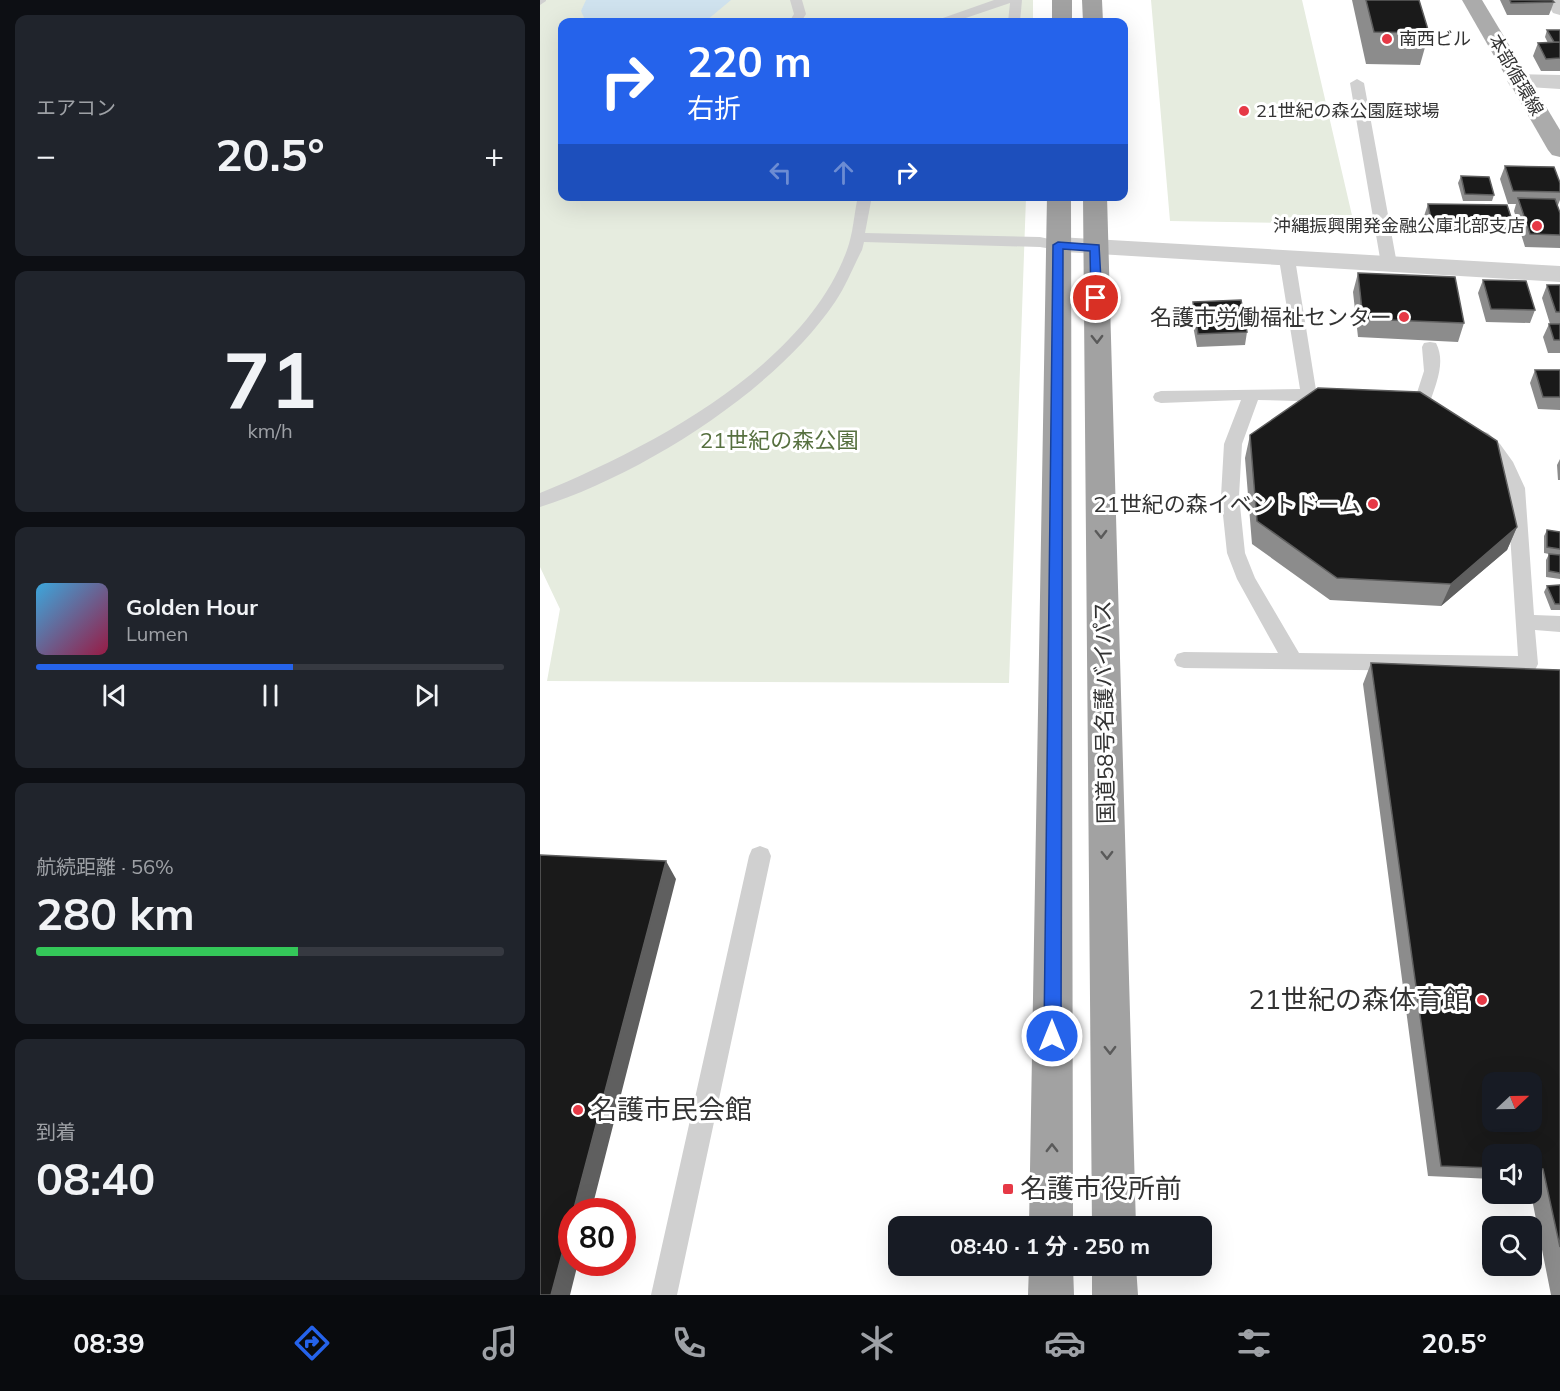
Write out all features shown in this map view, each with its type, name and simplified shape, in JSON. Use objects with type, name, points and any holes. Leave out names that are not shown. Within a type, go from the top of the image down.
[{"type":"highway","points":[[1062,0],[1062,18]]},
{"type":"highway","points":[[1092,0],[1093,18]]},
{"type":"highway","name":"国道58号名護バイパス","points":[[1051,1216],[1059,201]]},
{"type":"highway","name":"国道58号名護バイパス","points":[[1095,201],[1114,1216]]},
{"type":"highway","points":[[1051,1276],[1051,1295]]},
{"type":"highway","points":[[1114,1276],[1115,1295]]},
{"type":"main road","name":"本部循環線","points":[[1472,0],[1560,150]]},
{"type":"street","points":[[1555,0],[1560,9]]},
{"type":"street","points":[[1518,81],[1560,82]]},
{"type":"street","points":[[1058,245],[1560,274]]},
{"type":"lane","points":[[796,0],[800,14],[798,18]]},
{"type":"lane","points":[[955,18],[1006,0]]},
{"type":"lane","points":[[1014,18],[1016,0]]},
{"type":"lane","points":[[1357,83],[1389,264]]},
{"type":"lane","points":[[540,500],[613,470],[656,448],[696,423],[748,385],[792,344],[815,317],[849,263],[859,237],[864,201]]},
{"type":"lane","points":[[859,237],[1040,242],[1058,245]]},
{"type":"lane","points":[[1287,259],[1309,395]]},
{"type":"lane","points":[[1402,398],[1430,405],[1432,371],[1430,347]]},
{"type":"lane","points":[[1252,394],[1233,444],[1230,496],[1236,553],[1246,579],[1294,663]]},
{"type":"lane","points":[[1161,397],[1252,394],[1355,396]]},
{"type":"lane","points":[[1184,660],[1528,664],[1516,488],[1510,469],[1496,449],[1470,426]]},
{"type":"lane","points":[[1526,622],[1560,624]]},
{"type":"lane","points":[[664,1295],[759,856]]},
{"type":"green space","name":"21世紀の森公園","points":[[540,0],[1033,0],[1033,18],[558,18],[558,201],[1026,201],[1009,683],[547,681],[560,609],[540,567]]},
{"type":"green space","name":"21世紀の森公園庭球場","points":[[1151,0],[1302,0],[1354,224],[1170,221]]},
{"type":"water","points":[[586,0],[731,0],[709,18],[584,18],[581,11]]},
{"type":"building","points":[[1366,0],[1419,0],[1429,33],[1374,32]]},
{"type":"building","points":[[1510,0],[1552,0],[1554,2],[1511,3]]},
{"type":"building","points":[[1547,30],[1560,30],[1560,42],[1554,42]]},
{"type":"building","points":[[1560,42],[1560,58],[1546,59],[1538,43]]},
{"type":"building","points":[[1505,166],[1554,167],[1560,183],[1560,192],[1513,191]]},
{"type":"building","points":[[1461,176],[1489,177],[1494,195],[1465,194]]},
{"type":"building","points":[[1518,198],[1555,199],[1560,213],[1560,235],[1530,234]]},
{"type":"building","points":[[1428,204],[1507,205],[1512,220],[1431,219]]},
{"type":"building","points":[[1358,273],[1455,277],[1464,323],[1363,319]]},
{"type":"building","points":[[1483,280],[1526,281],[1535,310],[1491,309]]},
{"type":"building","points":[[1547,285],[1560,285],[1560,312],[1556,312]]},
{"type":"building","points":[[1241,300],[1247,332],[1198,334],[1193,302]]},
{"type":"building","points":[[1549,324],[1560,324],[1560,340],[1554,340]]},
{"type":"building","points":[[1535,370],[1560,370],[1560,397],[1543,397]]},
{"type":"building","name":"21世紀の森イベントドーム","points":[[1318,388],[1420,392],[1497,441],[1517,527],[1451,584],[1337,578],[1257,521],[1250,435]]},
{"type":"building","points":[[1547,530],[1560,532],[1560,549],[1547,547]]},
{"type":"building","points":[[1549,554],[1560,555],[1560,573],[1549,571]]},
{"type":"building","points":[[1560,585],[1560,604],[1555,604],[1547,586]]},
{"type":"building","name":"21世紀の森体育館","points":[[1371,663],[1560,670],[1560,1247],[1542,1169],[1542,1144],[1482,1144],[1482,1168],[1441,1166]]},
{"type":"building","name":"名護市民会館","points":[[540,855],[666,861],[577,1198],[558,1198],[558,1269],[551,1295],[540,1295]]},
{"type":"place","name":"南西ビル","points":[[1387,39]]},
{"type":"place","name":"21世紀の森公園庭球場","points":[[1244,111]]},
{"type":"place","name":"沖縄振興開発金融公庫北部支店","points":[[1537,226]]},
{"type":"place","name":"名護市労働福祉センター","points":[[1404,317]]},
{"type":"place","name":"21世紀の森イベントドーム","points":[[1373,504]]},
{"type":"place","name":"21世紀の森体育館","points":[[1482,1000]]},
{"type":"place","name":"名護市民会館","points":[[578,1110]]},
{"type":"place","name":"名護市役所前","points":[[1008,1189]]},
{"type":"route","points":[[1052,1036],[1058,245],[1095,248],[1096,298]]}]
